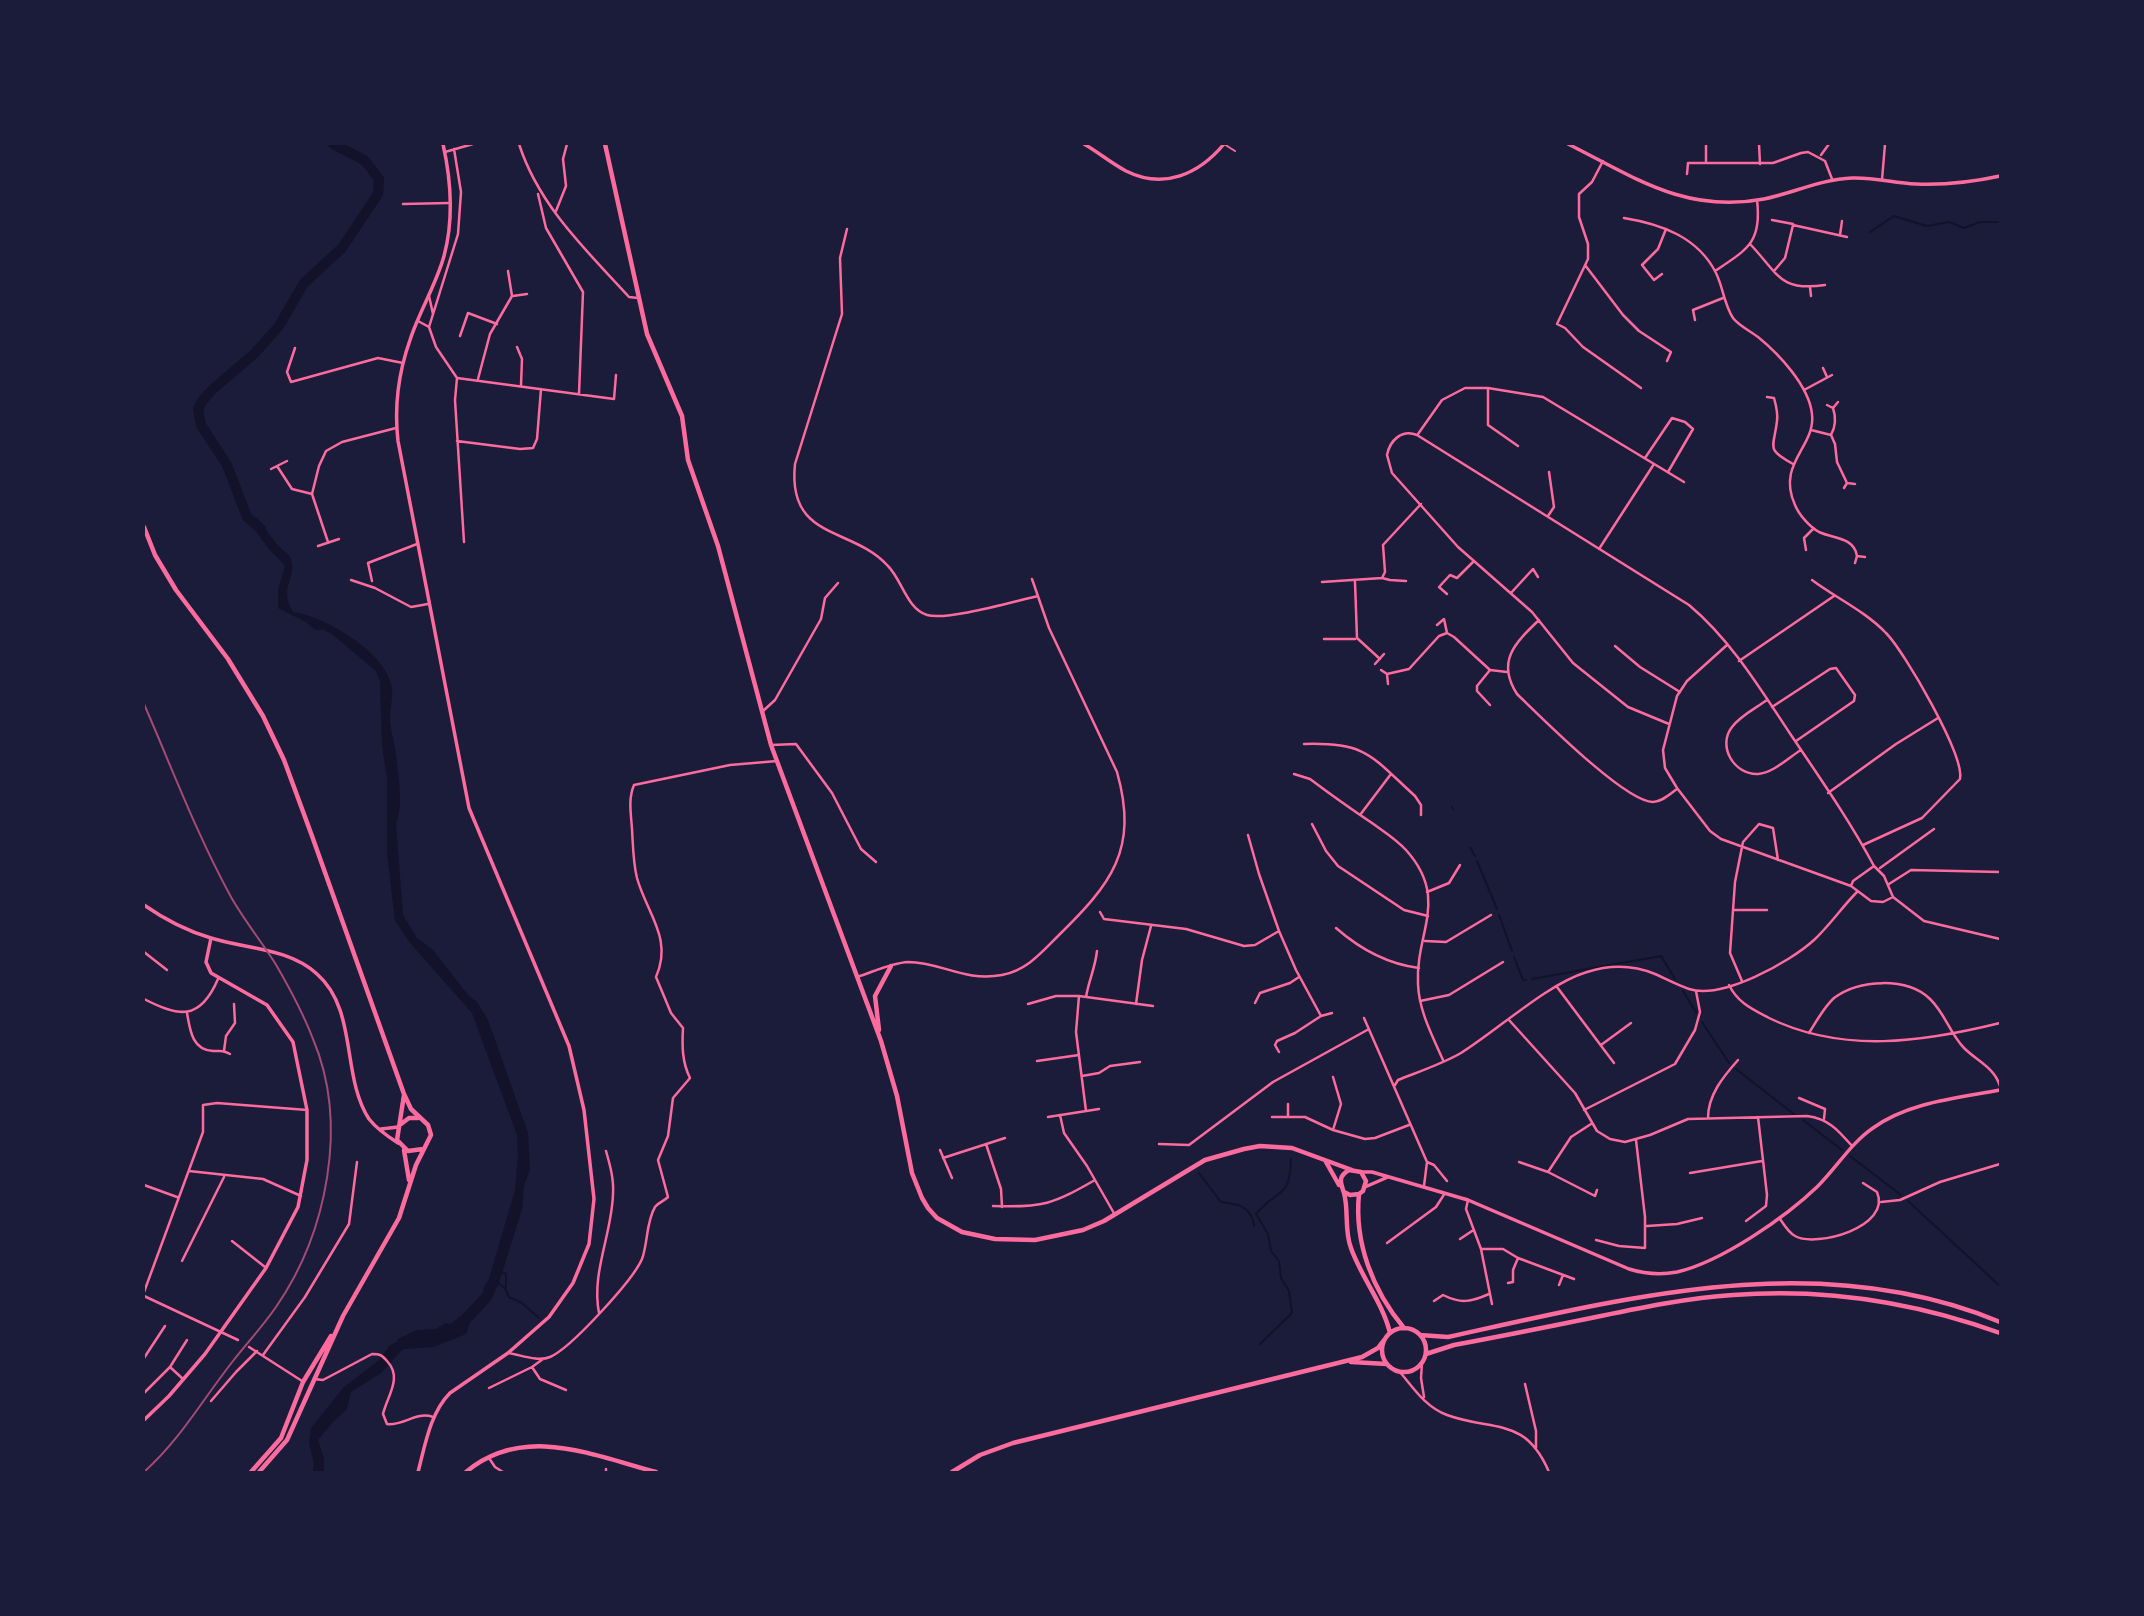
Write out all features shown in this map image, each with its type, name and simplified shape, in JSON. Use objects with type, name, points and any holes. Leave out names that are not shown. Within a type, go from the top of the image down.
[{"type":"main road","points":[[418,1472],[433,1417],[442,1400],[508,1353],[549,1317],[573,1283],[589,1244],[594,1199],[584,1110],[569,1046],[469,808],[396,428],[397,388],[403,363],[445,254],[451,203],[443,144]]},
{"type":"main road","points":[[605,144],[647,334],[682,416],[688,460],[718,546],[771,745],[881,1041],[897,1096],[917,1188],[937,1218],[962,1232],[995,1239],[1017,1241],[1058,1237],[1083,1230],[1115,1215],[1205,1160],[1260,1146],[1292,1148],[1352,1170],[1373,1172],[1468,1200],[1621,1266],[1647,1273],[1679,1271],[1700,1264],[1740,1243],[1779,1218],[1817,1187],[1852,1146],[1880,1123],[1914,1108],[2000,1088]]},
{"type":"main road","points":[[1084,144],[1126,171],[1158,179],[1200,168],[1224,144]]},
{"type":"main road","points":[[1568,144],[1650,187],[1684,197],[1728,203],[1757,200],[1852,178],[1926,184],[1965,182],[2000,176]]},
{"type":"main road","points":[[144,527],[165,574],[228,659],[263,716],[279,749],[404,1094],[411,1109],[431,1130],[430,1141],[409,1184],[399,1218],[343,1318],[313,1378],[287,1440],[259,1472]]},
{"type":"main road","points":[[144,905],[172,922],[211,938],[288,956],[317,973],[337,1002],[358,1091],[367,1116],[401,1147],[413,1152],[424,1149]]},
{"type":"main road","points":[[144,1420],[205,1354],[266,1268],[299,1207],[307,1160],[307,1110],[293,1042],[267,1005],[211,973],[206,962],[211,938]]},
{"type":"main road","points":[[881,1041],[875,996],[891,966]]},
{"type":"main road","points":[[404,1094],[396,1134],[407,1161],[409,1184]]},
{"type":"main road","points":[[376,1127],[382,1129],[399,1126],[409,1118],[419,1118]]},
{"type":"main road","points":[[1326,1162],[1343,1190],[1350,1195],[1359,1194]]},
{"type":"main road","points":[[1352,1170],[1342,1177],[1349,1244],[1390,1333]]},
{"type":"main road","points":[[1361,1172],[1365,1177],[1365,1186]]},
{"type":"main road","points":[[1388,1177],[1365,1186],[1359,1194],[1356,1216],[1363,1253],[1390,1310],[1404,1328],[1420,1335],[1448,1336],[1645,1296],[1716,1285],[1750,1283],[1819,1284],[1891,1292],[1951,1306],[2000,1322]]},
{"type":"main road","points":[[1426,1354],[1454,1345],[1640,1308],[1700,1298],[1751,1294],[1820,1294],[1889,1302],[1942,1314],[2000,1333]]},
{"type":"main road","points":[[251,1472],[281,1438],[303,1382],[343,1318]]},
{"type":"main road","points":[[952,1472],[990,1451],[1077,1427],[1347,1362],[1370,1353],[1390,1333],[1404,1328]]},
{"type":"main road","points":[[1347,1362],[1387,1364],[1399,1371],[1412,1370],[1422,1363],[1426,1354],[1426,1347],[1420,1335]]},
{"type":"main road","points":[[1385,1339],[1382,1352],[1387,1364]]},
{"type":"main road","points":[[466,1472],[488,1457],[519,1447],[552,1446],[656,1472]]},
{"type":"street","points":[[445,152],[473,144]]},
{"type":"street","points":[[519,144],[530,173],[555,213],[585,252],[629,297],[638,298]]},
{"type":"street","points":[[555,213],[566,186],[563,159],[567,144]]},
{"type":"street","points":[[1706,144],[1706,163]]},
{"type":"street","points":[[1759,144],[1760,164]]},
{"type":"street","points":[[1820,157],[1829,144]]},
{"type":"street","points":[[1882,180],[1885,144]]},
{"type":"street","points":[[454,149],[461,192],[458,234],[429,327],[436,347],[457,378],[455,400],[464,542]]},
{"type":"street","points":[[1688,174],[1688,163],[1760,164],[1782,161],[1804,152],[1820,157],[1828,166],[1833,181]]},
{"type":"street","points":[[1603,161],[1592,182],[1579,194],[1579,217],[1588,244],[1588,259],[1557,324],[1565,328],[1583,347],[1641,388]]},
{"type":"street","points":[[538,194],[546,228],[583,292],[579,394]]},
{"type":"street","points":[[1715,271],[1738,256],[1750,244],[1758,228],[1757,200]]},
{"type":"street","points":[[403,204],[451,203]]},
{"type":"street","points":[[1624,218],[1650,223],[1679,234],[1691,243],[1715,271],[1734,320],[1776,351],[1803,390],[1812,414],[1811,430],[1793,464],[1790,480],[1792,498],[1796,508],[1813,528],[1847,541],[1853,547],[1857,556],[1855,563]]},
{"type":"street","points":[[1772,220],[1847,237]]},
{"type":"street","points":[[1840,235],[1842,221]]},
{"type":"street","points":[[1774,271],[1785,258],[1793,225]]},
{"type":"street","points":[[847,229],[840,258],[842,314],[795,464],[794,484],[801,506],[822,529],[882,561],[895,574],[914,606],[927,615],[946,616],[1038,596]]},
{"type":"street","points":[[1662,274],[1654,280],[1642,265],[1658,249],[1666,229]]},
{"type":"street","points":[[1750,244],[1787,284],[1810,287],[1825,285]]},
{"type":"street","points":[[1585,265],[1639,331],[1671,352],[1667,360]]},
{"type":"street","points":[[478,380],[486,347],[512,296],[508,271]]},
{"type":"street","points":[[1810,287],[1811,296]]},
{"type":"street","points":[[512,296],[527,294]]},
{"type":"street","points":[[429,296],[433,317]]},
{"type":"street","points":[[1695,320],[1693,310],[1724,298]]},
{"type":"street","points":[[460,336],[468,313],[497,324]]},
{"type":"street","points":[[418,321],[429,327]]},
{"type":"street","points":[[517,347],[522,359],[521,385]]},
{"type":"street","points":[[295,348],[287,372],[291,382],[377,358],[403,363]]},
{"type":"street","points":[[1822,368],[1827,377]]},
{"type":"street","points":[[457,378],[614,399],[616,374]]},
{"type":"street","points":[[1803,390],[1832,375]]},
{"type":"street","points":[[457,442],[533,448],[537,439],[541,388]]},
{"type":"street","points":[[1418,435],[1442,400],[1465,388],[1488,388],[1543,397],[1684,482]]},
{"type":"street","points":[[1488,388],[1488,425],[1518,446]]},
{"type":"street","points":[[1767,397],[1774,398],[1777,411],[1778,419],[1772,442],[1774,451],[1779,457],[1793,464]]},
{"type":"street","points":[[1838,402],[1833,408],[1835,425],[1831,435],[1836,459],[1847,483]]},
{"type":"street","points":[[1827,405],[1833,408]]},
{"type":"street","points":[[1644,458],[1672,418],[1685,422],[1693,429],[1668,472]]},
{"type":"street","points":[[328,542],[312,494],[326,451],[342,442],[396,428]]},
{"type":"street","points":[[1811,430],[1831,435]]},
{"type":"street","points":[[1669,724],[1628,708],[1600,686],[1573,663],[1539,620],[1458,547],[1392,473],[1387,461],[1392,442],[1406,433],[1418,435],[1689,605],[1710,622],[1796,742],[1888,884],[1893,897],[1924,921],[2000,939]]},
{"type":"street","points":[[271,469],[287,461]]},
{"type":"street","points":[[1599,549],[1654,464]]},
{"type":"street","points":[[277,466],[292,489],[312,494]]},
{"type":"street","points":[[1547,516],[1554,507],[1549,472]]},
{"type":"street","points":[[1847,483],[1855,484]]},
{"type":"street","points":[[1844,488],[1847,483]]},
{"type":"street","points":[[1382,578],[1385,572],[1383,545],[1421,504]]},
{"type":"street","points":[[1804,538],[1813,528]]},
{"type":"street","points":[[1797,536],[1804,538]]},
{"type":"street","points":[[1804,538],[1806,550]]},
{"type":"street","points":[[318,545],[339,539]]},
{"type":"street","points":[[372,581],[368,563],[418,543]]},
{"type":"street","points":[[1857,556],[1866,556]]},
{"type":"street","points":[[1447,594],[1439,587],[1450,575],[1457,578],[1474,561]]},
{"type":"street","points":[[1511,593],[1533,569],[1538,577]]},
{"type":"street","points":[[1322,582],[1382,578],[1406,581]]},
{"type":"street","points":[[857,977],[903,962],[981,977],[1017,970],[1032,962],[1091,902],[1102,890],[1116,865],[1125,821],[1117,772],[1054,638],[1032,579]]},
{"type":"street","points":[[351,580],[375,588],[411,607],[430,604]]},
{"type":"street","points":[[1812,580],[1862,613],[1886,633],[1909,663],[1938,718],[1961,775],[1923,818],[1863,845]]},
{"type":"street","points":[[1355,581],[1357,638]]},
{"type":"street","points":[[763,711],[775,700],[821,618],[825,598],[838,583]]},
{"type":"street","points":[[1739,661],[1834,596]]},
{"type":"street","points":[[1437,625],[1444,618],[1447,633],[1490,670],[1507,672]]},
{"type":"street","points":[[1539,620],[1512,650],[1507,672],[1517,694],[1595,767],[1638,798],[1653,802],[1661,800],[1678,788]]},
{"type":"street","points":[[1381,670],[1387,674],[1409,669],[1439,636],[1447,633]]},
{"type":"street","points":[[1324,639],[1357,638],[1380,659]]},
{"type":"street","points":[[1727,645],[1696,671],[1680,692],[1669,724],[1663,750],[1665,768],[1678,788],[1710,831],[1721,839],[1852,886],[1857,892],[1879,902],[1893,897]]},
{"type":"street","points":[[1615,646],[1640,667],[1680,692]]},
{"type":"street","points":[[1375,664],[1384,654]]},
{"type":"street","points":[[1772,707],[1830,668],[1836,668],[1855,695],[1854,701],[1796,742]]},
{"type":"street","points":[[1490,670],[1476,686],[1477,691],[1490,705]]},
{"type":"street","points":[[1387,674],[1388,684]]},
{"type":"street","points":[[1767,700],[1732,727],[1727,735],[1730,758],[1742,771],[1760,774],[1801,750]]},
{"type":"street","points":[[1828,793],[1896,744],[1938,718]]},
{"type":"street","points":[[771,745],[796,744],[832,793],[861,849],[876,862]]},
{"type":"street","points":[[1304,744],[1341,744],[1370,755],[1419,800],[1421,815]]},
{"type":"street","points":[[489,1388],[553,1356],[599,1315],[636,1269],[643,1257],[656,1205],[668,1197],[658,1160],[668,1136],[673,1098],[690,1078],[685,1069],[681,1044],[683,1028],[671,1013],[656,977],[662,965],[662,943],[657,923],[637,877],[633,855],[631,793],[634,785],[753,762],[777,761]]},
{"type":"street","points":[[1294,774],[1310,779],[1405,849],[1419,869],[1427,892],[1429,916],[1419,968],[1420,1001],[1444,1061]]},
{"type":"street","points":[[1360,815],[1391,774]]},
{"type":"street","points":[[1419,800],[1424,796]]},
{"type":"street","points":[[1312,824],[1326,851],[1338,866],[1404,910],[1429,916]]},
{"type":"street","points":[[1742,981],[1730,953],[1735,882],[1743,842],[1759,824],[1773,828],[1777,860]]},
{"type":"street","points":[[1878,869],[1934,829]]},
{"type":"street","points":[[1248,835],[1279,931],[1299,977],[1321,1016]]},
{"type":"street","points":[[1427,892],[1449,883],[1460,865]]},
{"type":"street","points":[[1852,886],[1853,881],[1874,866]]},
{"type":"street","points":[[1888,884],[1911,870],[2000,872]]},
{"type":"street","points":[[1424,1186],[1427,1162],[1394,1089],[1398,1080],[1459,1054],[1557,986],[1588,972],[1620,967],[1649,972],[1696,991],[1713,990],[1742,981],[1777,965],[1807,946],[1857,892]]},
{"type":"street","points":[[1733,910],[1767,910]]},
{"type":"street","points":[[1100,912],[1104,919],[1186,929],[1244,946],[1255,945],[1279,931]]},
{"type":"street","points":[[1424,941],[1446,942],[1491,915]]},
{"type":"street","points":[[1136,1004],[1142,960],[1151,926]]},
{"type":"street","points":[[1336,928],[1348,938],[1391,962],[1419,968]]},
{"type":"street","points":[[144,951],[167,970]]},
{"type":"street","points":[[1086,997],[1088,982],[1095,973],[1097,951]]},
{"type":"street","points":[[1420,1001],[1449,995],[1503,962]]},
{"type":"street","points":[[1255,1003],[1260,993],[1290,983],[1299,977]]},
{"type":"street","points":[[144,999],[165,1010],[187,1013],[206,1001],[218,979]]},
{"type":"street","points":[[1809,1034],[1835,998],[1857,988],[1896,984],[1913,988],[1929,997],[1941,1010],[1964,1048],[1997,1074],[2000,1088]]},
{"type":"street","points":[[1256,985],[1260,993]]},
{"type":"street","points":[[1729,985],[1739,1002],[1788,1027],[1842,1040],[1880,1042],[1954,1034],[2000,1023]]},
{"type":"street","points":[[1557,986],[1614,1063]]},
{"type":"street","points":[[1584,1110],[1675,1064],[1695,1030],[1700,1012],[1696,991]]},
{"type":"street","points":[[1028,1004],[1056,996],[1079,996],[1153,1006]]},
{"type":"street","points":[[1079,996],[1076,1032],[1086,1111]]},
{"type":"street","points":[[224,1051],[226,1036],[235,1023],[234,1004]]},
{"type":"street","points":[[187,1013],[190,1034],[198,1047],[230,1054]]},
{"type":"street","points":[[1279,1052],[1275,1045],[1278,1041],[1321,1016],[1332,1013]]},
{"type":"street","points":[[1364,1018],[1390,1081],[1395,1085]]},
{"type":"street","points":[[1509,1020],[1575,1093],[1591,1124],[1610,1139],[1625,1142],[1688,1119],[1807,1116],[1824,1120],[1834,1126],[1852,1146]]},
{"type":"street","points":[[1601,1045],[1631,1023]]},
{"type":"street","points":[[1159,1144],[1189,1144],[1273,1082],[1369,1029]]},
{"type":"street","points":[[1037,1061],[1079,1055]]},
{"type":"street","points":[[1708,1118],[1708,1103],[1726,1073],[1738,1060]]},
{"type":"street","points":[[1082,1076],[1099,1073],[1110,1066],[1140,1062]]},
{"type":"street","points":[[1333,1077],[1341,1104],[1333,1130]]},
{"type":"street","points":[[1799,1098],[1825,1109],[1824,1120]]},
{"type":"street","points":[[238,1340],[144,1294],[203,1132],[204,1105],[217,1103],[307,1110]]},
{"type":"street","points":[[1288,1104],[1288,1116]]},
{"type":"street","points":[[1048,1117],[1099,1109]]},
{"type":"street","points":[[1060,1115],[1065,1133],[1115,1215]]},
{"type":"street","points":[[1272,1116],[1304,1116],[1333,1130],[1371,1139],[1410,1125]]},
{"type":"street","points":[[1746,1221],[1766,1206],[1758,1117]]},
{"type":"street","points":[[1548,1172],[1572,1137],[1591,1124]]},
{"type":"street","points":[[943,1158],[1005,1138]]},
{"type":"street","points":[[1596,1240],[1619,1246],[1645,1248],[1636,1139]]},
{"type":"street","points":[[986,1144],[1001,1189],[1002,1207]]},
{"type":"street","points":[[940,1150],[952,1178]]},
{"type":"street","points":[[599,1315],[597,1286],[614,1194],[606,1151]]},
{"type":"street","points":[[1690,1173],[1763,1161]]},
{"type":"street","points":[[263,1355],[305,1297],[349,1224],[357,1162]]},
{"type":"street","points":[[1427,1162],[1434,1165],[1447,1181]]},
{"type":"street","points":[[1519,1162],[1548,1172],[1595,1196],[1597,1190]]},
{"type":"street","points":[[1880,1202],[1900,1200],[1940,1182],[2000,1164]]},
{"type":"street","points":[[188,1171],[263,1179],[301,1196]]},
{"type":"street","points":[[182,1261],[225,1175]]},
{"type":"street","points":[[993,1206],[1043,1206],[1066,1197],[1095,1180]]},
{"type":"street","points":[[1779,1218],[1798,1238],[1830,1237],[1856,1228],[1873,1218],[1880,1202],[1877,1192],[1863,1183]]},
{"type":"street","points":[[144,1185],[178,1198]]},
{"type":"street","points":[[1387,1243],[1436,1207],[1445,1192]]},
{"type":"street","points":[[1468,1200],[1466,1209],[1481,1249],[1492,1304]]},
{"type":"street","points":[[1645,1226],[1677,1224],[1702,1218]]},
{"type":"street","points":[[1460,1239],[1473,1231]]},
{"type":"street","points":[[232,1241],[266,1268]]},
{"type":"street","points":[[1481,1249],[1503,1248],[1518,1258],[1574,1279]]},
{"type":"street","points":[[1508,1283],[1513,1282],[1518,1258]]},
{"type":"street","points":[[1559,1285],[1563,1275]]},
{"type":"street","points":[[1434,1301],[1443,1295],[1456,1302],[1472,1301],[1489,1294]]},
{"type":"street","points":[[144,1358],[165,1326]]},
{"type":"street","points":[[144,1394],[170,1367],[187,1340]]},
{"type":"street","points":[[249,1347],[303,1382]]},
{"type":"street","points":[[211,1401],[257,1351]]},
{"type":"street","points":[[508,1353],[543,1359]]},
{"type":"street","points":[[313,1378],[323,1380],[372,1354],[381,1354],[390,1364],[394,1376],[394,1386],[383,1414],[387,1424],[419,1415],[433,1417]]},
{"type":"street","points":[[1422,1363],[1424,1401]]},
{"type":"street","points":[[170,1367],[183,1380]]},
{"type":"street","points":[[532,1367],[540,1379],[566,1390]]},
{"type":"street","points":[[1399,1371],[1424,1401],[1445,1414],[1509,1428],[1536,1448],[1549,1472]]},
{"type":"street","points":[[1525,1384],[1536,1431],[1536,1448]]},
{"type":"street","points":[[488,1457],[495,1467],[503,1472]]},
{"type":"lane","points":[[1224,144],[1235,151]]},
{"type":"shaded area","points":[[256,517],[291,559],[292,572],[287,596],[293,612],[320,620],[350,636],[385,669],[391,686],[390,722],[400,790],[400,808],[396,824],[403,915],[417,938],[433,950],[468,995],[477,1002],[488,1020],[528,1133],[530,1169],[524,1186],[522,1209],[491,1300],[470,1323],[466,1334],[434,1347],[403,1349],[381,1373],[351,1392],[347,1409],[318,1440],[324,1458],[324,1472],[313,1472],[309,1443],[311,1428],[344,1387],[378,1361],[398,1339],[417,1330],[436,1329],[446,1323],[450,1324],[483,1293],[515,1190],[517,1135],[472,1013],[411,944],[395,921],[387,853],[387,779],[382,745],[380,682],[376,671],[332,634],[315,630],[306,622],[278,608],[278,590],[285,566],[248,522]]},
{"type":"waterway","points":[[261,529],[247,517],[227,465],[201,425],[198,409],[212,390],[255,353],[279,326],[304,283],[342,248],[378,194],[379,179],[364,160],[333,144]]},
{"type":"waterway","points":[[1870,232],[1894,216],[1927,226],[1949,222],[1964,228],[1980,222],[2000,222]]},
{"type":"waterway","points":[[1470,847],[1475,856]]},
{"type":"waterway","points":[[1477,861],[1497,909]]},
{"type":"waterway","points":[[1499,915],[1512,951]]},
{"type":"waterway","points":[[1532,979],[1661,956],[1675,979]]},
{"type":"waterway","points":[[1514,957],[1523,980],[1526,980]]},
{"type":"waterway","points":[[1683,991],[1696,1012]]},
{"type":"waterway","points":[[1702,1022],[1729,1063]]},
{"type":"waterway","points":[[1736,1069],[1795,1115]]},
{"type":"waterway","points":[[1803,1120],[1842,1150]]},
{"type":"waterway","points":[[1850,1156],[1901,1195]]},
{"type":"waterway","points":[[1260,1344],[1292,1313],[1289,1291],[1281,1278],[1279,1261],[1271,1251],[1268,1234],[1256,1214],[1285,1188],[1291,1159]]},
{"type":"waterway","points":[[1199,1173],[1221,1202],[1238,1205],[1247,1210],[1254,1226]]},
{"type":"waterway","points":[[1908,1201],[2000,1286]]},
{"type":"waterway","points":[[501,1272],[506,1274],[506,1287]]},
{"type":"waterway","points":[[498,1283],[505,1288],[509,1297],[522,1303],[539,1318]]},
{"type":"railway","points":[[144,704],[219,874],[236,906],[275,963],[309,1029],[324,1072],[330,1106],[331,1142],[320,1212],[294,1278],[271,1314],[180,1433],[144,1472]]}]
